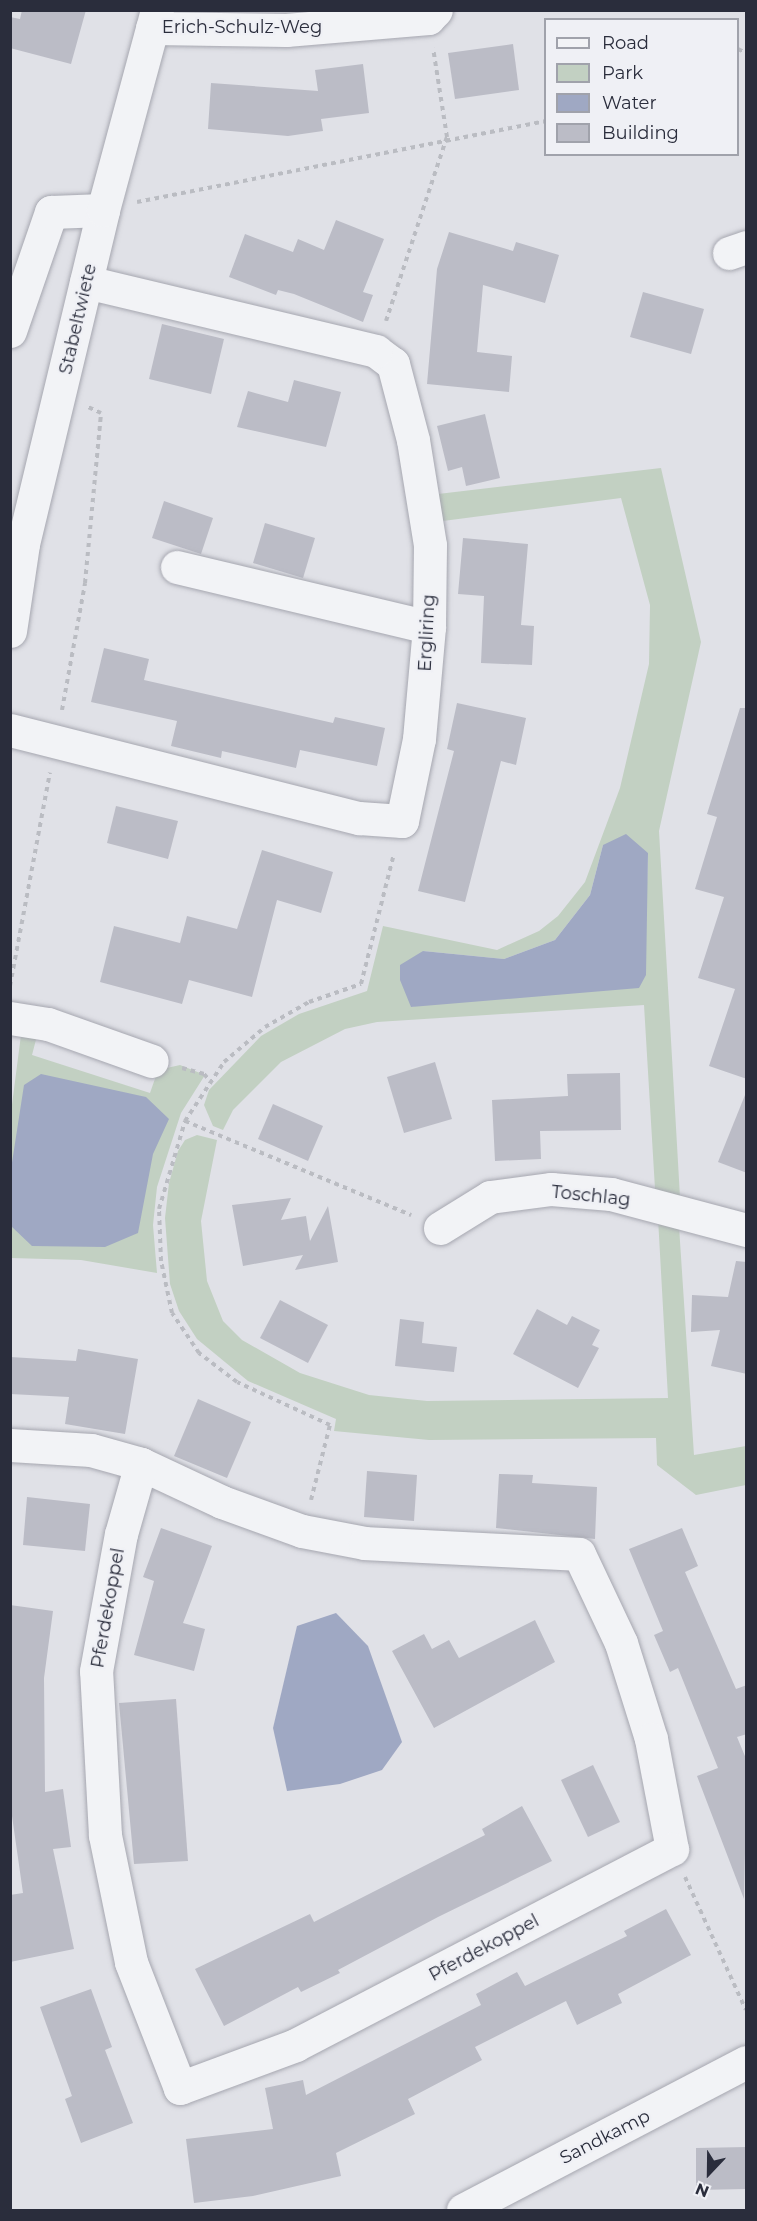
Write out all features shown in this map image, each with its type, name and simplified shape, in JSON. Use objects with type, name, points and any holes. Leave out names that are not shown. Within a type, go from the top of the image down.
[{"type":"street","name":"Erich-Schulz-Weg","points":[[154,19],[285,30],[432,14]]},
{"type":"street","name":"Stabeltwiete","points":[[10,631],[17,542],[61,393],[103,210],[154,19]]},
{"type":"street","points":[[10,331],[51,212],[103,210]]},
{"type":"street","points":[[87,282],[376,351]]},
{"type":"street","name":"Ergliring","points":[[376,351],[393,364],[413,440],[430,545],[429,627],[419,739],[402,821]]},
{"type":"street","points":[[177,567],[429,627]]},
{"type":"street","points":[[10,730],[359,818],[402,821]]},
{"type":"street","points":[[10,1018],[48,1024],[152,1061]]},
{"type":"street","name":"Toschlag","points":[[440,1228],[490,1197],[551,1189],[611,1194],[747,1230]]},
{"type":"street","points":[[10,1445],[91,1450],[141,1464],[222,1502],[303,1531],[364,1543],[579,1554],[621,1643],[651,1739],[672,1849]]},
{"type":"street","name":"Pferdekoppel","points":[[141,1464],[121,1534],[96,1671],[105,1834],[131,1962],[180,2088],[296,2045],[672,1849]]},
{"type":"street","name":"Sandkamp","points":[[463,2211],[747,2062]]},
{"type":"path","points":[[376,351],[447,137],[432,14]]},
{"type":"path","points":[[103,210],[447,137],[544,121]]},
{"type":"path","points":[[10,986],[85,583],[101,413],[61,393]]},
{"type":"path","points":[[303,1531],[330,1425],[237,1382],[199,1353],[172,1313],[161,1261],[159,1209],[185,1120],[224,1062],[265,1027],[309,1002],[361,984],[402,821]]},
{"type":"path","points":[[185,1120],[440,1228]]},
{"type":"path","points":[[672,1849],[747,2010]]},
{"type":"green space","points":[[661,468],[701,642],[659,831],[680,1197],[655,1189],[644,1005],[377,1022],[345,1029],[281,1062],[233,1110],[223,1130],[213,1126],[204,1105],[209,1090],[261,1036],[299,1014],[367,991],[383,926],[497,950],[539,931],[558,916],[585,882],[620,788],[649,664],[650,605],[621,498],[443,521],[438,494]],"holes":[[[603,845],[648,853],[646,913],[412,1007],[423,951],[504,959],[555,940],[590,895]]]},
{"type":"green space","points":[[22,1027],[38,1032],[32,1055],[150,1093],[158,1070],[180,1065],[205,1075],[181,1113],[157,1187],[153,1225],[157,1273],[81,1260],[11,1258],[10,1120]]},
{"type":"green space","points":[[197,1135],[217,1140],[201,1221],[207,1281],[223,1321],[242,1340],[300,1373],[369,1395],[427,1401],[668,1398],[658,1218],[679,1226],[694,1455],[746,1446],[746,1485],[696,1495],[657,1465],[656,1438],[429,1440],[334,1431],[336,1419],[248,1381],[197,1339],[179,1311],[170,1284],[165,1218],[169,1183],[178,1151],[185,1140]]},
{"type":"water","points":[[626,834],[648,853],[646,975],[639,988],[411,1007],[400,980],[400,965],[423,951],[504,959],[555,940],[590,895],[603,845]]},
{"type":"water","points":[[41,1074],[146,1097],[169,1119],[153,1154],[138,1233],[105,1247],[32,1246],[11,1226],[11,1169],[24,1085]]},
{"type":"water","points":[[336,1613],[368,1646],[402,1742],[382,1770],[340,1784],[287,1791],[273,1728],[297,1626]]},
{"type":"building","points":[[22,10],[86,10],[71,64],[10,48],[10,17],[20,19]]},
{"type":"building","points":[[513,44],[519,90],[455,99],[448,53]]},
{"type":"building","points":[[363,64],[369,113],[321,119],[323,131],[288,136],[208,129],[211,83],[318,91],[315,70]]},
{"type":"building","points":[[336,220],[384,239],[363,292],[373,295],[363,322],[294,294],[278,290],[276,295],[229,277],[245,234],[293,252],[298,239],[324,250]]},
{"type":"building","points":[[449,232],[513,251],[516,242],[559,255],[545,303],[483,285],[477,352],[512,356],[509,392],[427,384],[437,269]]},
{"type":"building","points":[[643,292],[704,309],[691,354],[630,337]]},
{"type":"building","points":[[162,324],[224,339],[211,394],[149,379]]},
{"type":"building","points":[[294,380],[341,392],[326,447],[237,427],[248,391],[288,402]]},
{"type":"building","points":[[485,414],[500,478],[466,486],[462,467],[448,471],[437,426]]},
{"type":"building","points":[[164,501],[213,518],[201,554],[152,538]]},
{"type":"building","points":[[265,523],[315,538],[303,578],[253,563]]},
{"type":"building","points":[[463,538],[528,544],[521,625],[534,626],[532,665],[481,663],[484,596],[458,594]]},
{"type":"building","points":[[104,648],[149,659],[144,680],[333,723],[335,717],[385,728],[377,766],[300,750],[296,768],[222,751],[221,758],[171,746],[177,721],[91,702]]},
{"type":"building","points":[[457,703],[526,718],[516,765],[501,761],[465,902],[418,891],[454,751],[447,749]]},
{"type":"building","points":[[740,708],[747,708],[747,1079],[709,1066],[735,989],[698,978],[724,897],[695,889],[717,817],[707,814]]},
{"type":"building","points":[[116,806],[178,821],[168,859],[107,843]]},
{"type":"building","points":[[262,850],[333,872],[321,913],[277,900],[252,997],[189,980],[182,1004],[100,982],[114,926],[180,943],[187,916],[237,929]]},
{"type":"building","points":[[435,1062],[452,1119],[404,1133],[387,1077]]},
{"type":"building","points":[[620,1073],[621,1130],[540,1131],[541,1159],[495,1161],[492,1100],[568,1096],[567,1074]]},
{"type":"building","points":[[745,1095],[747,1095],[747,1173],[718,1162]]},
{"type":"building","points":[[273,1104],[323,1126],[308,1161],[258,1139]]},
{"type":"building","points":[[291,1198],[281,1220],[306,1216],[310,1241],[328,1206],[338,1262],[295,1270],[303,1255],[243,1266],[232,1205]]},
{"type":"building","points":[[736,1261],[747,1262],[747,1374],[711,1366],[720,1330],[691,1332],[692,1295],[728,1297]]},
{"type":"building","points":[[280,1300],[328,1325],[308,1363],[260,1338]]},
{"type":"building","points":[[537,1309],[567,1325],[572,1316],[600,1330],[592,1345],[599,1348],[578,1388],[513,1354]]},
{"type":"building","points":[[400,1319],[424,1322],[422,1343],[457,1347],[454,1372],[395,1366]]},
{"type":"building","points":[[78,1349],[138,1359],[125,1434],[65,1424],[69,1397],[10,1394],[10,1357],[76,1361]]},
{"type":"building","points":[[198,1399],[251,1422],[227,1478],[174,1456]]},
{"type":"building","points":[[367,1471],[417,1475],[414,1521],[364,1517]]},
{"type":"building","points":[[499,1474],[533,1475],[532,1483],[597,1487],[595,1539],[496,1528]]},
{"type":"building","points":[[27,1497],[90,1504],[85,1551],[23,1545]]},
{"type":"building","points":[[161,1528],[212,1546],[183,1623],[205,1629],[194,1671],[134,1655],[154,1581],[143,1577]]},
{"type":"building","points":[[682,1528],[698,1566],[685,1572],[736,1689],[747,1685],[747,1734],[737,1737],[747,1761],[744,1899],[697,1776],[718,1768],[678,1668],[670,1672],[654,1635],[663,1631],[629,1549]]},
{"type":"building","points":[[10,1605],[53,1611],[44,1678],[45,1792],[63,1789],[71,1847],[53,1849],[74,1949],[10,1962],[10,1895],[23,1893],[10,1802]]},
{"type":"building","points":[[535,1620],[555,1662],[434,1728],[392,1651],[424,1634],[432,1649],[449,1640],[459,1658]]},
{"type":"building","points":[[176,1699],[188,1861],[134,1864],[119,1703]]},
{"type":"building","points":[[593,1765],[620,1822],[588,1837],[561,1780]]},
{"type":"building","points":[[522,1806],[552,1861],[438,1917],[338,1970],[340,1973],[301,1992],[298,1987],[224,2026],[195,1969],[310,1914],[314,1922],[485,1835],[482,1829]]},
{"type":"building","points":[[666,1909],[691,1955],[618,1994],[622,2003],[577,2025],[566,2001],[475,2047],[482,2060],[408,2099],[415,2114],[336,2153],[341,2176],[253,2196],[194,2203],[186,2139],[273,2129],[265,2088],[303,2080],[306,2095],[481,2005],[476,1994],[517,1972],[525,1986],[627,1936],[624,1931]]},
{"type":"building","points":[[91,1989],[112,2047],[105,2050],[133,2123],[81,2143],[65,2099],[72,2096],[40,2007]]},
{"type":"building","points":[[747,2147],[747,2189],[696,2190],[696,2148]]}]
